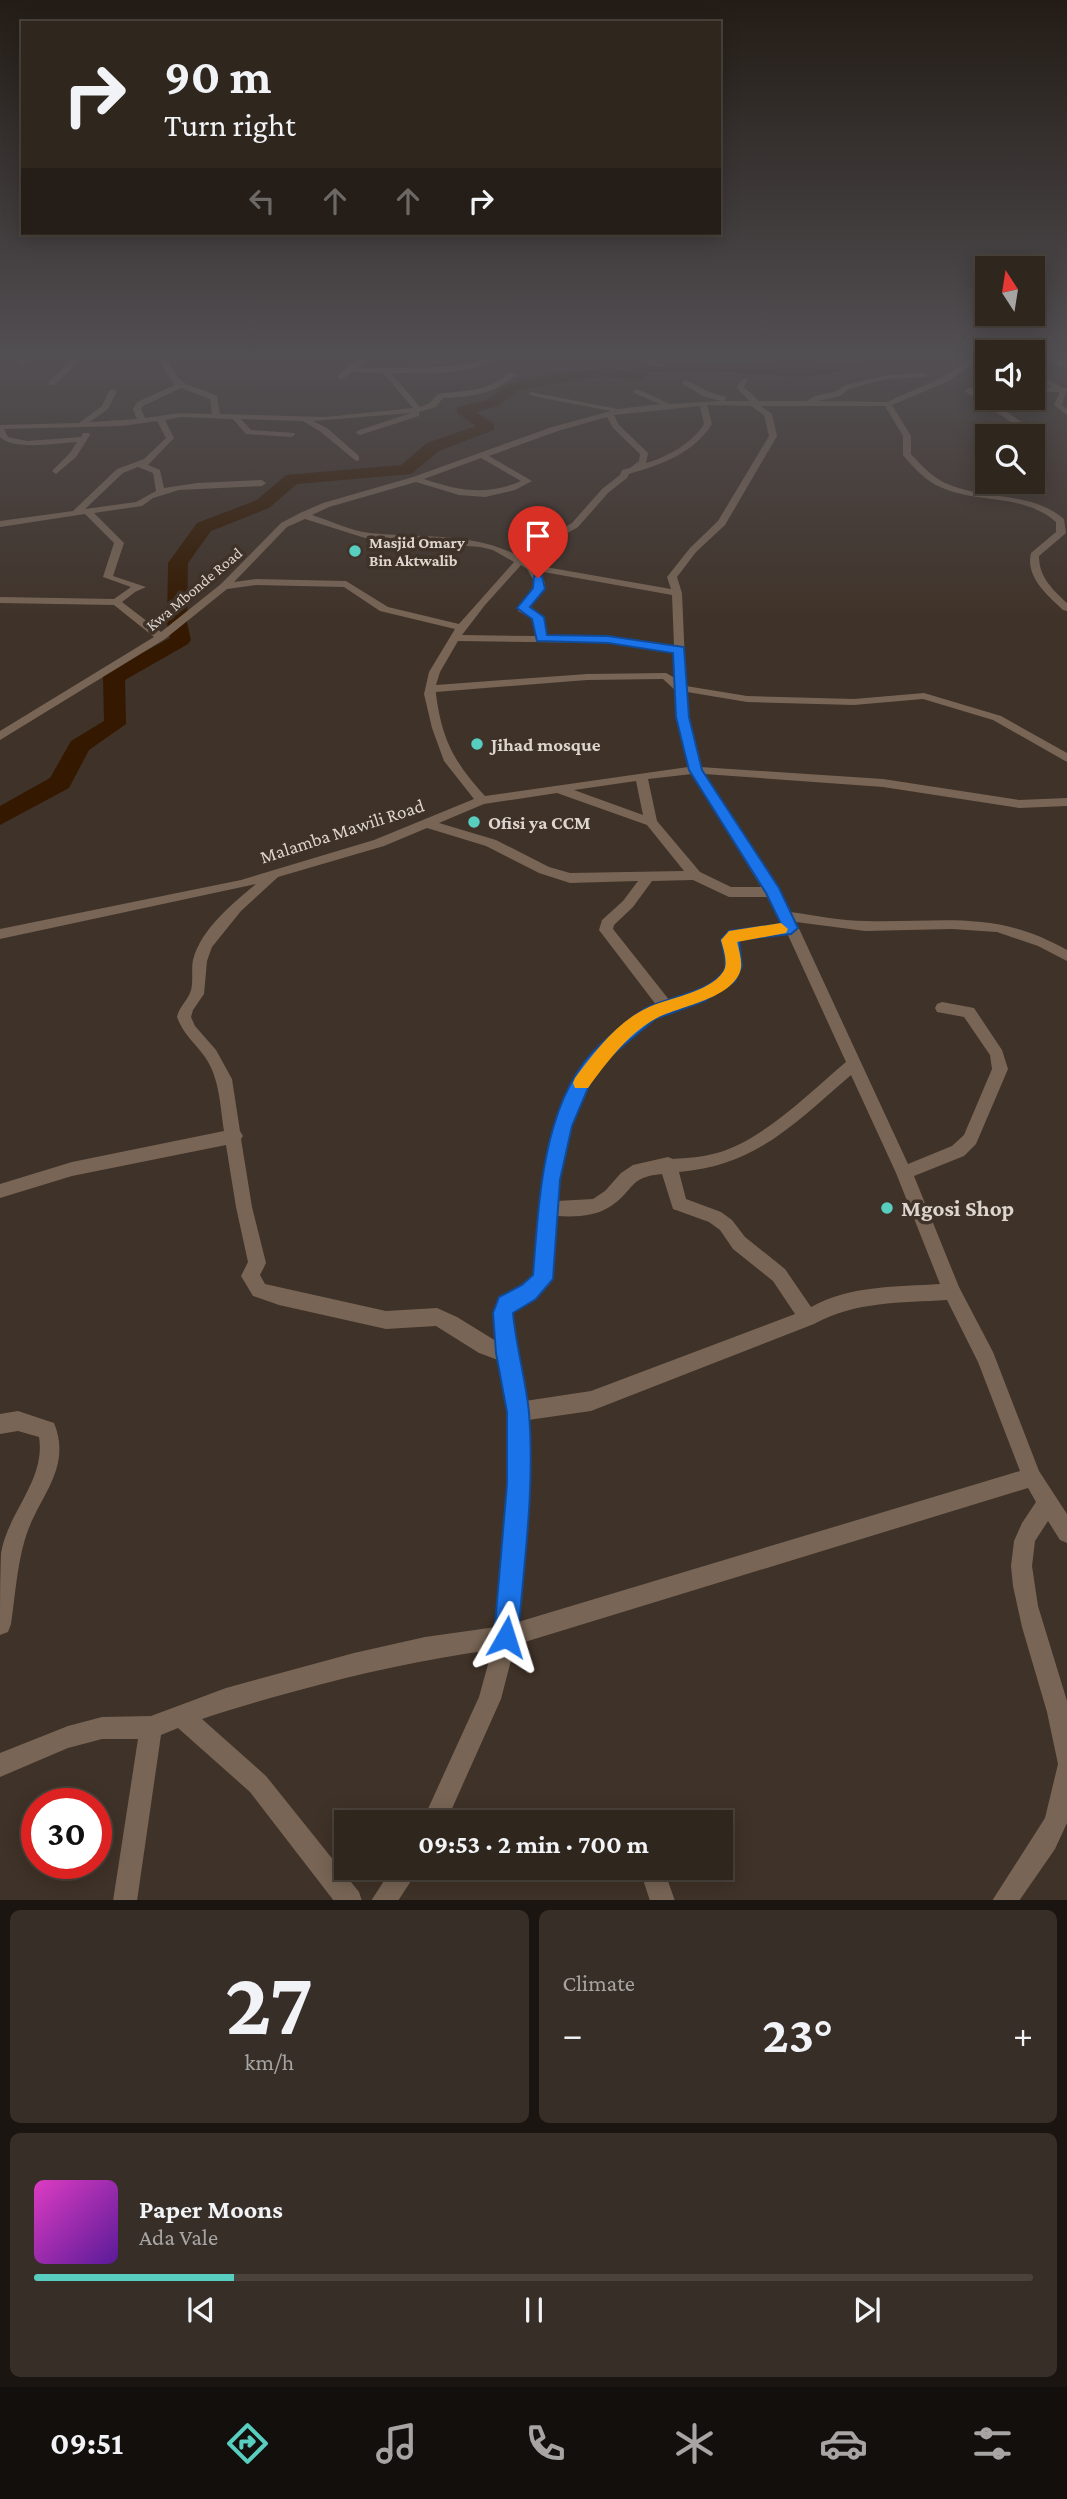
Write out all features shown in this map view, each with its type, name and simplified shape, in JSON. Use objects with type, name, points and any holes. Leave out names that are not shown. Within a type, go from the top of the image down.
[{"type":"street","points":[[56,471],[78,448]]},
{"type":"street","points":[[160,448],[142,466],[157,472],[160,491]]},
{"type":"street","points":[[344,448],[356,458]]},
{"type":"street","name":"Kwa Mbonde Road","points":[[0,736],[161,637],[224,586],[284,525],[303,514],[416,479],[501,448]]},
{"type":"street","points":[[482,800],[453,766],[438,729],[430,689],[434,674],[478,604],[522,562],[575,525],[630,470],[643,462],[644,453],[638,448]]},
{"type":"street","points":[[630,470],[663,461],[684,448]]},
{"type":"street","points":[[766,448],[722,523],[693,550],[672,577],[677,593],[682,717],[695,770],[773,892],[788,922],[904,1173],[952,1291],[986,1358],[1032,1478],[1067,1533]]},
{"type":"street","points":[[907,448],[907,455],[932,480],[964,492],[1044,509],[1061,521],[1060,533],[1034,555],[1033,566],[1038,577],[1067,608]]},
{"type":"street","points":[[416,479],[459,493],[484,497],[528,481],[481,454]]},
{"type":"street","points":[[75,514],[120,471],[146,461]]},
{"type":"street","points":[[0,524],[139,504],[160,491],[262,483]]},
{"type":"street","points":[[89,513],[119,543],[108,577],[141,587],[131,590],[116,602]]},
{"type":"street","points":[[303,514],[351,532],[480,544],[522,562],[677,593]]},
{"type":"street","points":[[522,562],[538,578],[539,589],[523,611],[538,617],[541,638]]},
{"type":"street","points":[[224,586],[256,582],[346,584],[384,609],[460,633],[608,640],[679,650]]},
{"type":"street","points":[[0,600],[116,602],[161,637]]},
{"type":"street","points":[[430,689],[587,677],[666,676],[680,688],[747,699],[854,702],[924,696],[997,718],[1067,758]]},
{"type":"street","name":"Malamba Mawili Road","points":[[0,934],[204,893],[275,874],[379,843],[482,800],[695,770],[883,783],[1019,804],[1067,802]]},
{"type":"street","points":[[642,777],[652,822],[695,875],[729,892],[773,892]]},
{"type":"street","points":[[556,789],[652,822]]},
{"type":"street","points":[[429,824],[475,837],[544,870],[570,877],[695,875]]},
{"type":"street","points":[[275,874],[236,908],[206,945],[200,961],[197,994],[186,1008],[184,1017],[189,1029],[211,1054],[225,1079],[244,1207],[257,1263],[250,1276],[259,1290],[386,1320],[437,1317],[451,1322],[486,1347],[506,1353]]},
{"type":"street","points":[[648,877],[628,904],[607,923],[606,930],[666,1007]]},
{"type":"street","points":[[439,1810],[490,1699],[506,1637],[519,1508],[518,1412],[506,1353],[503,1313],[506,1304],[529,1292],[543,1279],[547,1208],[563,1126],[584,1077],[605,1052],[634,1026],[666,1007],[698,997],[730,977],[734,966],[729,940],[735,935],[788,922],[874,926],[955,922],[1005,927],[1045,942],[1067,956]]},
{"type":"street","points":[[904,1173],[958,1151],[970,1139],[1000,1069],[997,1054],[969,1012],[942,1008]]},
{"type":"street","points":[[547,1208],[581,1210],[594,1207],[608,1199],[630,1174],[668,1164],[715,1161],[738,1152],[797,1111],[853,1065]]},
{"type":"street","points":[[0,1191],[119,1158],[235,1136]]},
{"type":"street","points":[[668,1164],[679,1203],[715,1217],[726,1225],[738,1243],[779,1275],[808,1318]]},
{"type":"street","points":[[518,1412],[591,1401],[808,1318],[829,1305],[846,1299],[952,1291]]},
{"type":"street","points":[[0,1424],[18,1421],[47,1430],[52,1449],[47,1476],[17,1531],[0,1624]]},
{"type":"street","points":[[0,1765],[68,1737],[102,1728],[151,1727],[184,1717],[226,1699],[354,1664],[425,1648],[506,1637],[1032,1478]]},
{"type":"street","points":[[1047,1505],[1032,1524],[1023,1544],[1022,1572],[1036,1635],[1058,1707],[1067,1759]]},
{"type":"street","points":[[184,1717],[258,1784],[350,1900]]},
{"type":"street","points":[[125,1900],[151,1727]]},
{"type":"street","points":[[1004,1900],[1056,1827],[1066,1797],[1067,1770]]},
{"type":"street","points":[[383,1900],[398,1880]]},
{"type":"street","points":[[656,1880],[663,1900]]},
{"type":"waterway","points":[[0,817],[60,783],[79,746],[115,724],[114,677],[181,640],[177,623],[178,563],[204,527],[263,504],[292,479],[364,471],[405,470],[432,448]]},
{"type":"slow traffic","points":[[581,1083],[605,1052],[649,1014],[698,997],[730,977],[734,966],[729,940],[735,935],[781,929]]},
{"type":"place","name":"Masjid Omary Bin Aktwalib","points":[[355,551]]},
{"type":"place","name":"Jihad mosque","points":[[477,744]]},
{"type":"place","name":"Ofisi ya CCM","points":[[474,822]]},
{"type":"place","name":"Mgosi Shop","points":[[887,1208]]},
{"type":"route","points":[[506,1637],[519,1484],[518,1412],[506,1353],[503,1313],[506,1304],[529,1292],[543,1279],[550,1180],[563,1126],[584,1077],[605,1052],[634,1026],[649,1014],[698,997],[730,977],[734,966],[729,940],[744,933],[791,928],[773,892],[695,770],[692,748],[682,717],[679,650],[608,640],[541,638],[538,617],[523,611],[526,602],[539,589],[538,578]]}]
